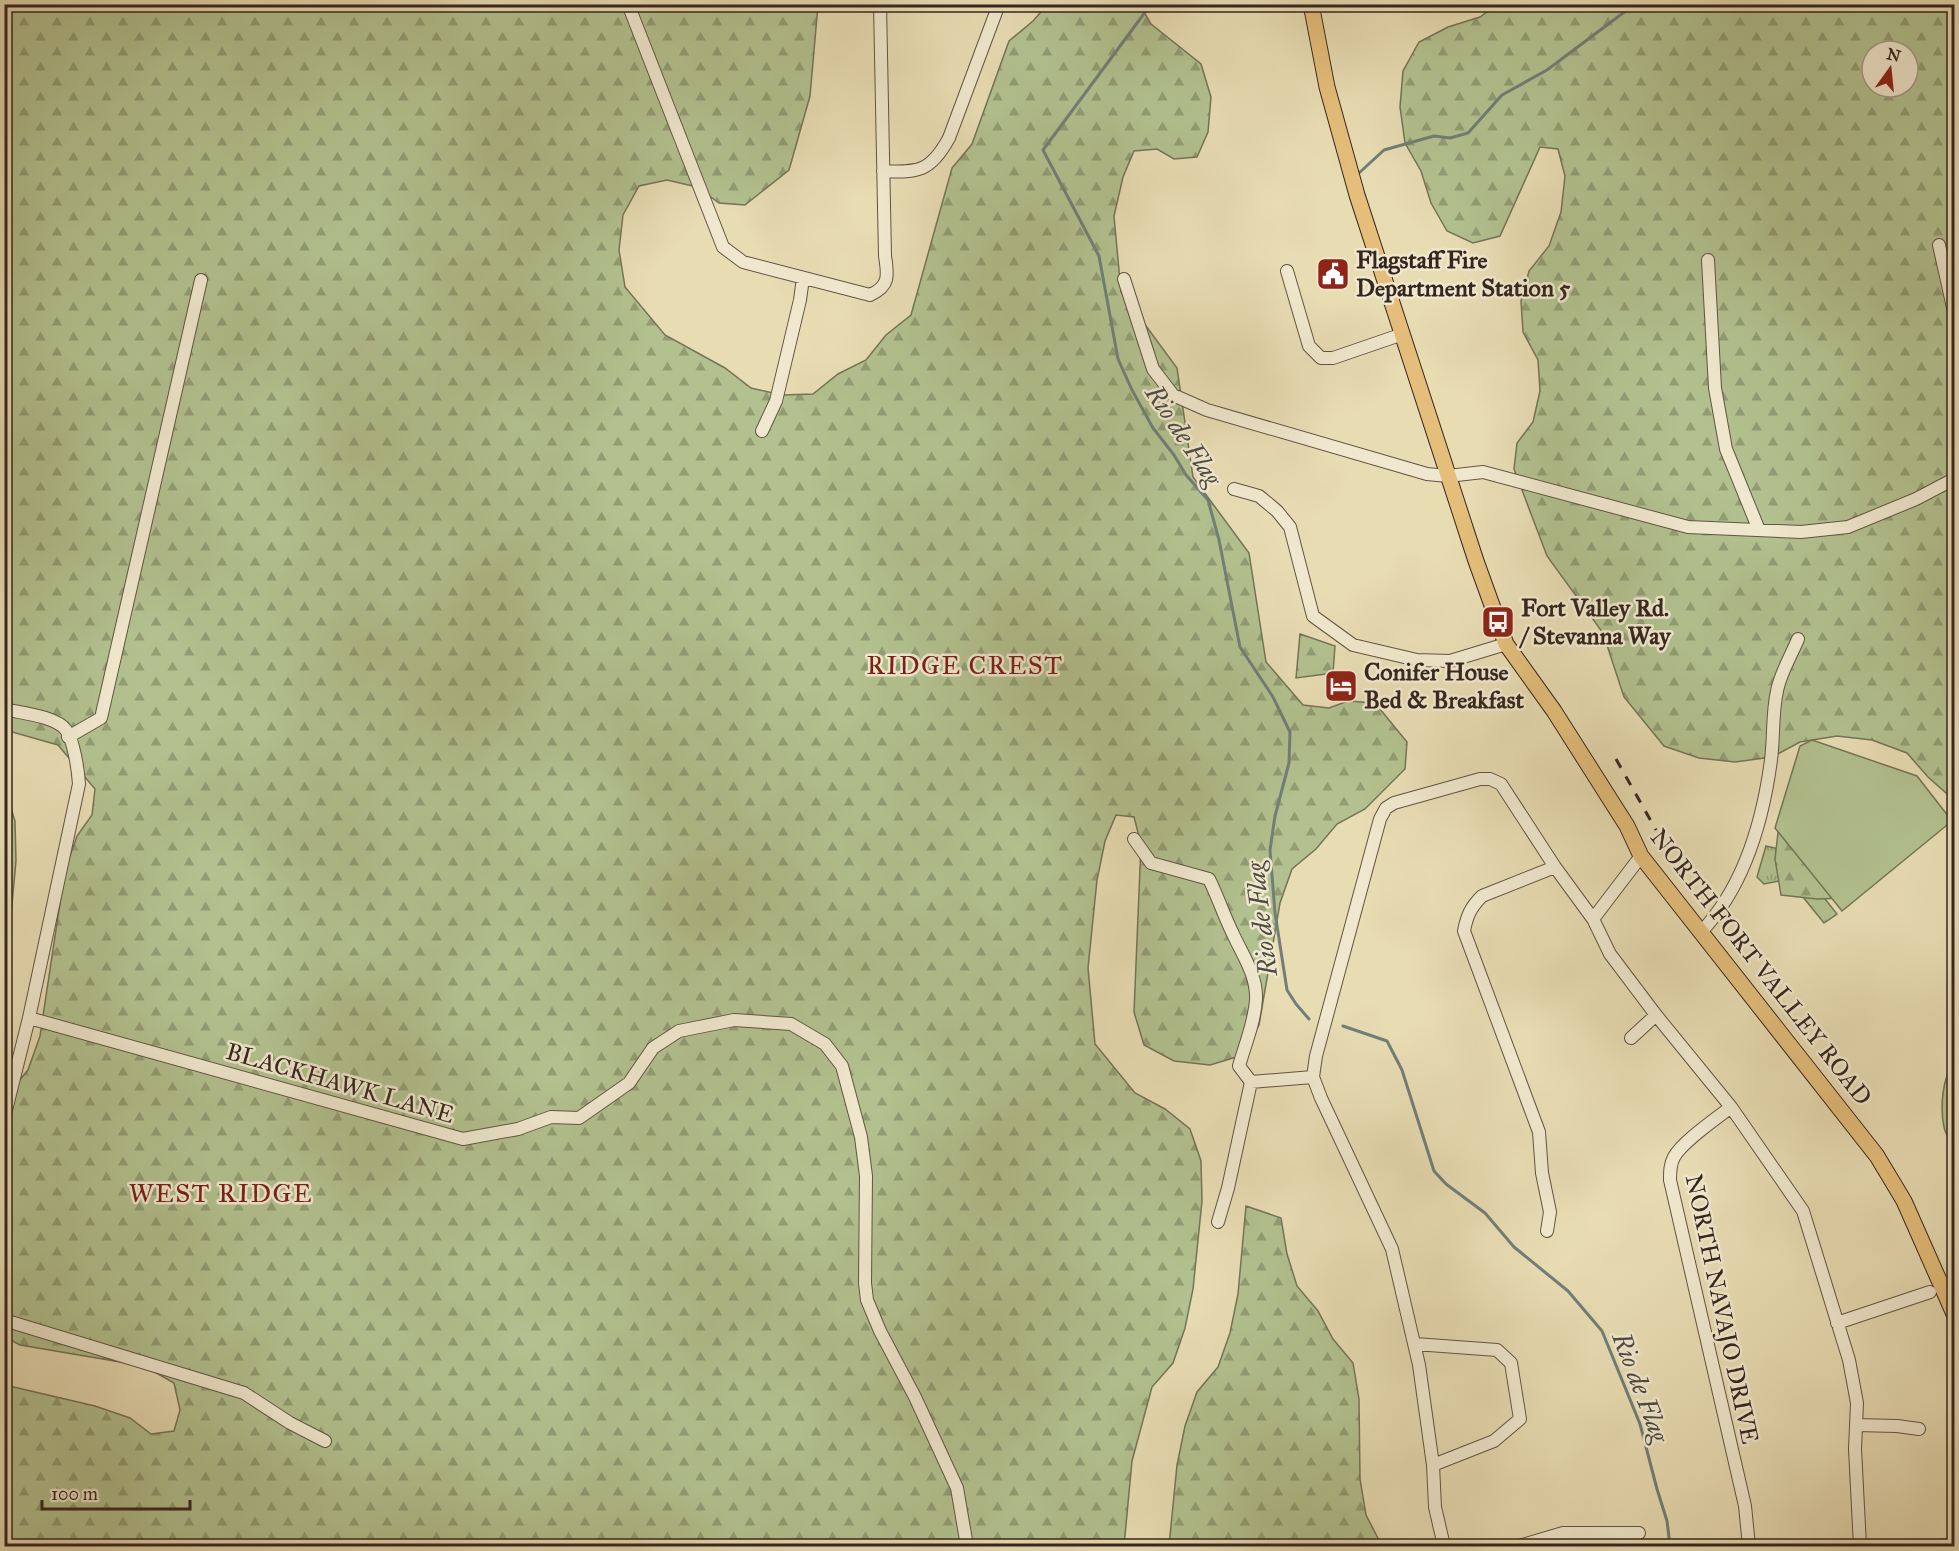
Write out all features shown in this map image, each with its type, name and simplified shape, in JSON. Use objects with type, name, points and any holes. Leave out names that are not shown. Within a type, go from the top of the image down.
[{"type":"main road","name":"NORTH FORT VALLEY ROAD","points":[[1311,4],[1327,87],[1354,186],[1476,561],[1506,644],[1554,711],[1628,826],[1641,856],[1877,1156],[1904,1201],[1954,1314]]},
{"type":"street","points":[[628,4],[723,247],[743,262],[870,295],[881,290],[886,281],[887,270],[880,4]]},
{"type":"street","points":[[883,171],[904,172],[926,167],[939,155],[949,138],[999,4]]},
{"type":"street","points":[[1939,245],[1954,312]]},
{"type":"street","points":[[1708,260],[1715,388],[1726,449],[1759,530]]},
{"type":"street","points":[[1287,271],[1309,346],[1321,358],[1333,358],[1403,334]]},
{"type":"street","points":[[762,431],[776,401],[803,278]]},
{"type":"street","points":[[1124,279],[1153,369],[1173,395],[1219,413],[1427,474],[1448,476],[1483,472],[1688,527],[1801,532],[1848,527],[1916,499],[1954,479]]},
{"type":"street","points":[[68,737],[101,718],[201,280]]},
{"type":"street","points":[[1234,489],[1259,496],[1277,511],[1290,527],[1313,616],[1353,645],[1417,660],[1450,661],[1506,644]]},
{"type":"street","points":[[1701,932],[1710,922],[1741,873],[1762,813],[1771,759],[1777,689],[1798,639]]},
{"type":"street","points":[[4,709],[49,719],[66,729],[77,760],[79,784],[4,1119]]},
{"type":"street","points":[[1444,1546],[1435,1507],[1433,1465],[1419,1365],[1392,1249],[1313,1077],[1316,1056],[1380,819],[1386,808],[1394,803],[1480,779],[1490,779],[1501,784],[1593,920],[1610,954],[1731,1107],[1803,1211],[1849,1360],[1857,1403],[1856,1495],[1860,1546]]},
{"type":"street","points":[[1134,839],[1151,863],[1209,879],[1251,970],[1256,996],[1255,1012],[1239,1066],[1251,1082],[1228,1188],[1218,1222]]},
{"type":"street","points":[[1593,920],[1641,856]]},
{"type":"street","points":[[1547,1231],[1550,1212],[1542,1173],[1539,1132],[1464,931],[1467,915],[1482,897],[1555,867]]},
{"type":"street","points":[[1631,1038],[1656,1015]]},
{"type":"street","name":"BLACKHAWK LANE","points":[[28,1018],[463,1139],[518,1129],[551,1118],[579,1118],[629,1083],[653,1048],[679,1031],[734,1020],[791,1024],[825,1044],[842,1066],[861,1137],[866,1176],[865,1283],[867,1300],[957,1488],[967,1546]]},
{"type":"street","points":[[1251,1082],[1313,1077]]},
{"type":"street","name":"NORTH NAVAJO DRIVE","points":[[1731,1107],[1673,1157],[1670,1168],[1674,1204],[1744,1506],[1749,1546]]},
{"type":"street","points":[[1838,1323],[1930,1292]]},
{"type":"street","points":[[4,1320],[244,1393],[290,1423],[325,1441]]},
{"type":"street","points":[[1414,1344],[1497,1350],[1510,1363],[1515,1383],[1520,1419],[1494,1442],[1433,1465]]},
{"type":"street","points":[[1856,1425],[1919,1429]]},
{"type":"street","points":[[1519,1546],[1563,1533],[1639,1533]]},
{"type":"street","points":[[1934,1546],[1954,1545]]},
{"type":"green space","points":[[5,5],[818,5],[810,96],[789,170],[745,205],[719,203],[697,187],[667,180],[639,186],[623,215],[619,250],[625,287],[665,335],[725,368],[751,388],[782,395],[813,394],[838,374],[866,360],[886,335],[911,315],[952,168],[972,144],[1009,41],[1033,21],[1047,5],[1140,5],[1151,24],[1201,64],[1211,97],[1208,132],[1197,157],[1174,159],[1157,149],[1134,151],[1123,177],[1114,216],[1121,292],[1177,368],[1193,477],[1249,553],[1266,662],[1303,705],[1329,708],[1348,701],[1375,703],[1407,742],[1405,769],[1365,809],[1337,824],[1316,849],[1292,869],[1280,903],[1259,1025],[1243,1055],[1210,1065],[1174,1061],[1144,1045],[1134,1012],[1141,844],[1134,817],[1116,815],[1105,841],[1097,880],[1088,968],[1095,1044],[1135,1093],[1165,1109],[1190,1129],[1201,1161],[1202,1201],[1193,1289],[1185,1328],[1173,1363],[1152,1387],[1132,1461],[1124,1546],[5,1546],[5,1385],[95,1406],[130,1418],[151,1434],[174,1431],[180,1410],[174,1383],[144,1366],[20,1345],[5,1337],[4,1103],[7,1095],[28,1070],[40,1036],[65,870],[77,836],[92,815],[95,789],[58,745],[5,730]]},
{"type":"green space","points":[[1496,5],[1954,5],[1954,800],[1928,777],[1907,753],[1872,740],[1837,736],[1800,742],[1772,757],[1735,762],[1699,758],[1664,746],[1624,697],[1603,633],[1547,556],[1514,469],[1517,443],[1533,422],[1540,391],[1538,360],[1523,332],[1521,301],[1529,271],[1549,246],[1561,212],[1565,176],[1558,149],[1540,147],[1500,236],[1473,243],[1447,231],[1431,203],[1421,171],[1405,143],[1400,107],[1403,71],[1419,42],[1448,27],[1480,17]]},
{"type":"green space","points":[[1300,634],[1335,646],[1333,673],[1296,678]]},
{"type":"green space","points":[[1812,740],[1917,776],[1952,821],[1842,911],[1775,828],[1800,746]]},
{"type":"green space","points":[[5,788],[15,821],[16,861],[5,980]]},
{"type":"green space","points":[[1780,815],[1848,898],[1817,899],[1781,895],[1775,859]]},
{"type":"green space","points":[[1766,846],[1787,851],[1837,914],[1824,923],[1794,886],[1779,881],[1764,884],[1757,877]]},
{"type":"green space","points":[[1954,1062],[1954,1149],[1945,1130],[1942,1111],[1947,1076]]},
{"type":"green space","points":[[1246,1206],[1281,1218],[1287,1254],[1297,1286],[1318,1311],[1333,1339],[1353,1363],[1359,1399],[1360,1479],[1366,1515],[1382,1546],[1169,1546],[1177,1465],[1185,1426],[1197,1392],[1218,1367],[1230,1333],[1238,1294]]},
{"type":"waterway","name":"Rio de Flag","points":[[1147,4],[1146,11],[1043,150],[1099,256],[1118,359],[1132,390],[1153,428],[1186,475],[1208,500],[1219,540],[1240,647],[1273,697],[1290,732],[1289,763],[1275,816],[1270,850],[1275,913],[1287,990],[1309,1019]]},
{"type":"waterway","points":[[1359,173],[1384,150],[1434,136],[1450,138],[1468,133],[1502,95],[1547,70],[1635,4]]},
{"type":"waterway","name":"Rio de Flag","points":[[1343,1026],[1387,1041],[1402,1070],[1434,1171],[1446,1184],[1485,1213],[1514,1247],[1568,1291],[1602,1331],[1640,1424],[1667,1521],[1670,1546]]},
{"type":"railway","points":[[1616,759],[1656,830]]},
{"type":"place","name":"Flagstaff Fire Department Station 5","points":[[1333,274]]},
{"type":"place","name":"Fort Valley Rd. / Stevanna Way","points":[[1498,622]]},
{"type":"place","name":"Conifer House Bed & Breakfast","points":[[1341,686]]},
{"type":"district","name":"RIDGE CREST","points":[[965,665]]},
{"type":"district","name":"WEST RIDGE","points":[[221,1193]]}]
